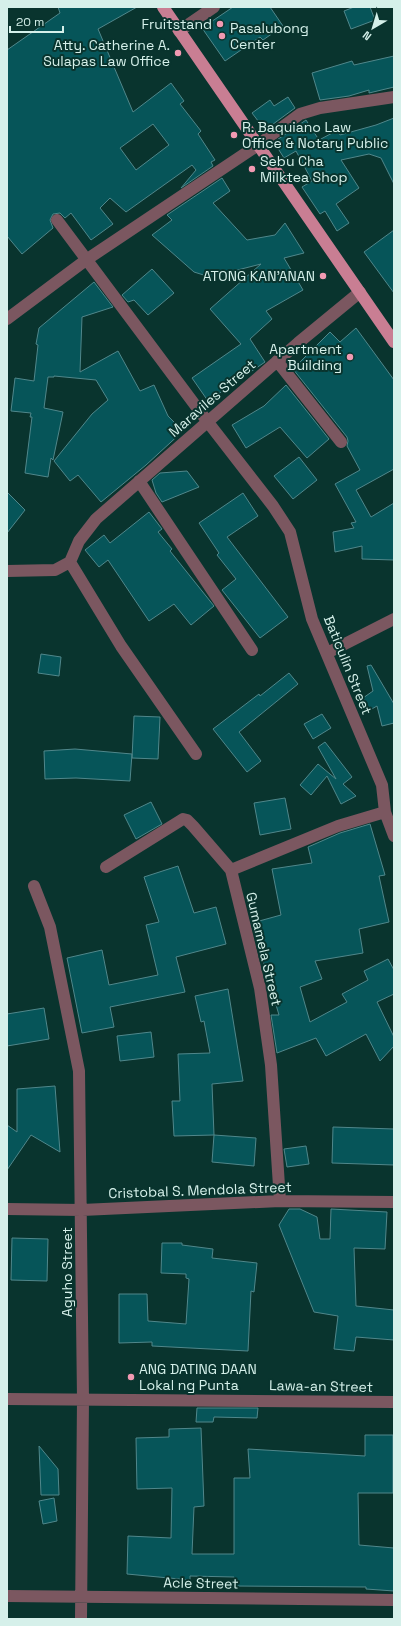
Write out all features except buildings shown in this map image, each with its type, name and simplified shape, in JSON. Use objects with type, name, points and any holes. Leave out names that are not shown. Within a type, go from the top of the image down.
[{"type":"main road","points":[[162,7],[394,342]]},
{"type":"street","points":[[179,31],[214,7]]},
{"type":"street","points":[[7,319],[86,260],[258,145],[300,114],[320,108],[394,97]]},
{"type":"street","name":"Baticulin Street","points":[[57,220],[207,421],[273,506],[290,532],[312,619],[382,785],[385,812],[394,836]]},
{"type":"street","name":"Maraviles Street","points":[[70,562],[79,541],[96,519],[207,421],[360,292]]},
{"type":"street","points":[[277,361],[341,442]]},
{"type":"street","points":[[139,481],[252,650]]},
{"type":"street","points":[[7,571],[55,570],[70,562],[121,646],[196,754]]},
{"type":"street","points":[[327,653],[394,620]]},
{"type":"street","points":[[106,867],[182,819],[192,826],[231,870],[338,826],[385,812]]},
{"type":"street","name":"Gumamela Street","points":[[231,870],[260,988],[271,1065],[280,1201]]},
{"type":"street","name":"Aguho Street","points":[[34,886],[50,927],[79,1071],[82,1210],[83,1399],[81,1619]]},
{"type":"street","name":"Cristobal S. Mendola Street","points":[[7,1209],[82,1210],[280,1201],[394,1202]]},
{"type":"street","name":"Lawa-an Street","points":[[7,1399],[394,1402]]},
{"type":"street","name":"Acle Street","points":[[7,1596],[394,1600]]},
{"type":"place","name":"Fruitstand","points":[[220,24]]},
{"type":"place","name":"Pasalubong Center","points":[[222,36]]},
{"type":"place","name":"Atty. Catherine A. Sulapas Law Office","points":[[178,53]]},
{"type":"place","name":"R. Baquiano Law Office & Notary Public","points":[[234,135]]},
{"type":"place","name":"Sebu Cha Milktea Shop","points":[[252,169]]},
{"type":"place","name":"ATONG KAN'ANAN","points":[[323,276]]},
{"type":"place","name":"Apartment Building","points":[[350,357]]},
{"type":"place","name":"ANG DATING DAAN Lokal ng Punta","points":[[131,1377]]}]
